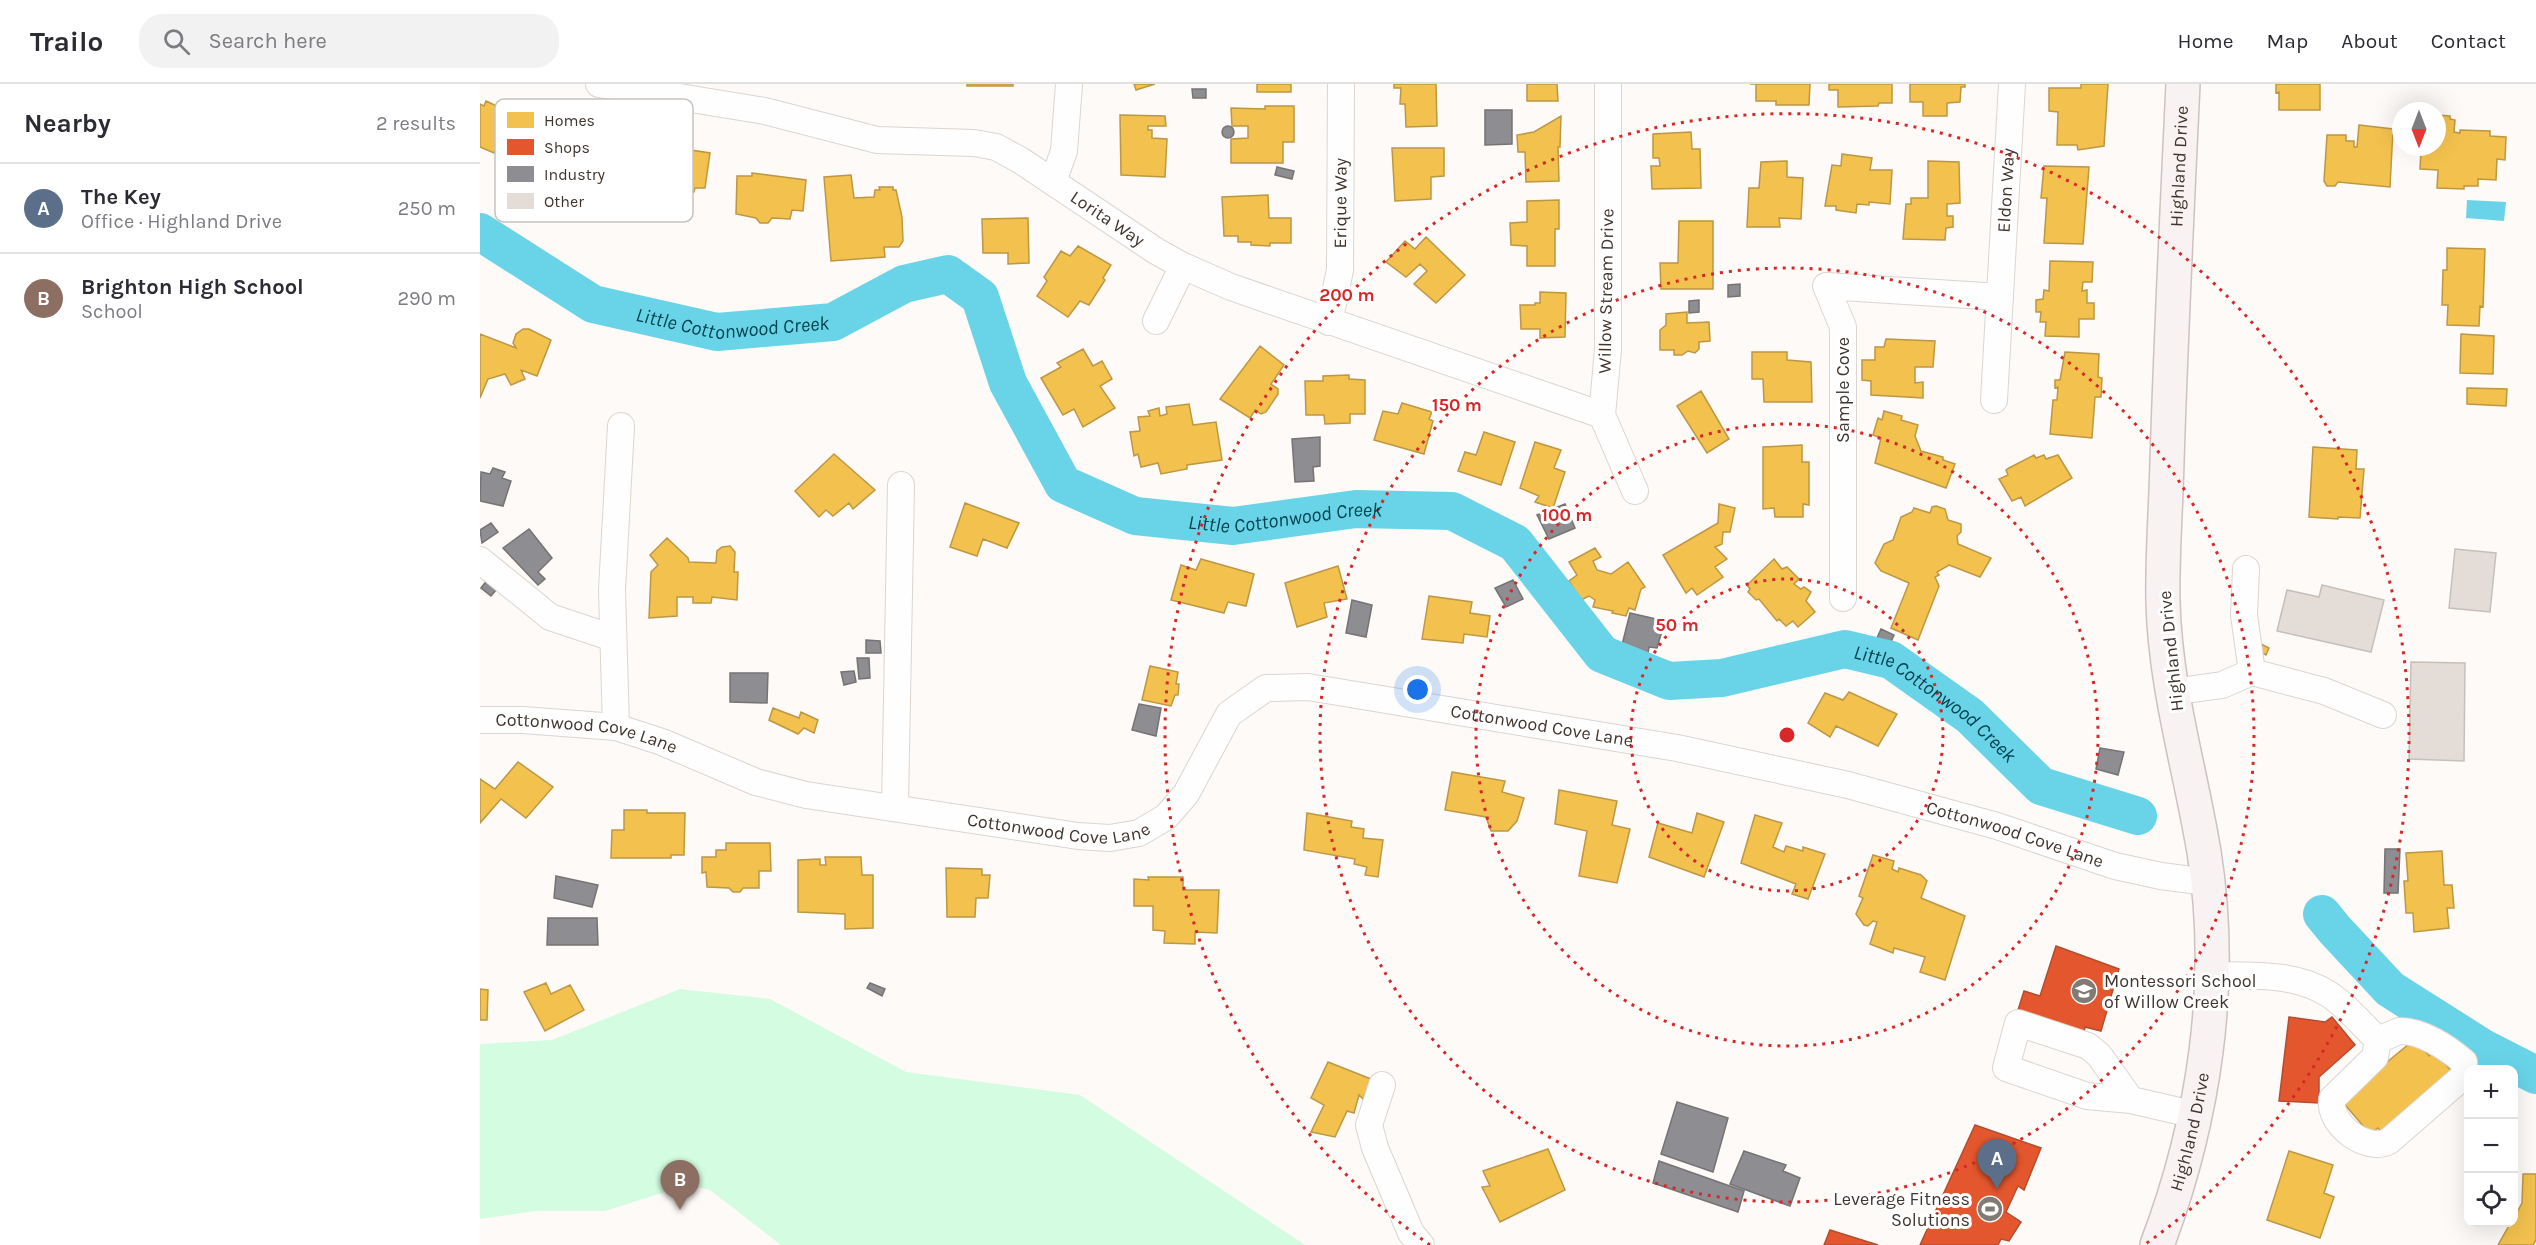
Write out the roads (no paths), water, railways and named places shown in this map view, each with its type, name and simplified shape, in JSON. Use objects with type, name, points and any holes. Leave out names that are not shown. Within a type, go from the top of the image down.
[{"type":"main road","name":"Highland Drive","points":[[2157,1245],[2176,1192],[2196,1115],[2207,1045],[2211,975],[2207,882],[2199,826],[2172,692],[2163,603],[2169,385],[2184,84]]},
{"type":"street","name":"Lorita Way","points":[[599,84],[691,99]]},
{"type":"street","points":[[1053,182],[1065,151],[1069,84]]},
{"type":"street","name":"Erique Way","points":[[1329,322],[1341,270],[1341,84]]},
{"type":"street","name":"Willow Stream Drive","points":[[1608,84],[1608,350],[1602,415],[1635,491]]},
{"type":"street","name":"Eldon Way","points":[[1994,400],[2012,84]]},
{"type":"street","name":"Lorita Way","points":[[693,99],[765,111],[877,140],[974,143],[996,147],[1183,266],[1231,287],[1329,322],[1602,415]]},
{"type":"street","points":[[1156,321],[1183,266]]},
{"type":"street","name":"Sample Cove","points":[[1843,598],[1843,327],[1826,286],[2000,297]]},
{"type":"street","points":[[616,727],[612,590],[621,426]]},
{"type":"street","points":[[895,807],[901,485]]},
{"type":"street","points":[[480,560],[550,617],[613,638]]},
{"type":"street","points":[[2246,569],[2244,615],[2252,672]]},
{"type":"street","points":[[2172,692],[2222,684],[2252,672],[2324,691],[2383,715]]},
{"type":"street","name":"Cottonwood Cove Lane","points":[[480,720],[523,720],[616,727],[662,742],[756,782],[806,795],[1078,836],[1110,838],[1139,833],[1166,817],[1186,794],[1229,714],[1266,688],[1308,687],[1677,748],[1848,785],[1997,826],[2115,866],[2161,876],[2207,882]]},
{"type":"street","points":[[2211,975],[2282,978],[2327,993],[2378,1040]]},
{"type":"street","points":[[2399,1031],[2418,1034],[2458,1056],[2467,1068],[2466,1075],[2459,1082],[2383,1144],[2365,1141],[2352,1134],[2339,1124],[2333,1116],[2331,1107],[2332,1099],[2337,1092],[2375,1057],[2378,1040],[2399,1031]]},
{"type":"street","points":[[1382,1085],[1369,1125],[1375,1148],[1411,1233],[1421,1245]]},
{"type":"street","points":[[2130,1100],[2196,1115]]},
{"type":"water","points":[[2467,200],[2506,202],[2504,221],[2466,218]]},
{"type":"waterway","name":"Little Cottonwood Creek","points":[[480,232],[593,304],[717,332],[833,322],[904,284],[948,274],[980,297],[1008,383],[1063,484],[1135,516],[1233,526],[1356,509],[1452,511],[1515,543],[1602,654],[1669,681],[1722,678],[1845,649],[1891,660],[1970,716],[2041,786],[2138,816]]},
{"type":"waterway","name":"Little Cottonwood Creek","points":[[2322,914],[2390,989],[2483,1048],[2536,1075]]},
{"type":"place","name":"Montessori School of Willow Creek","points":[[2084,991]]},
{"type":"place","name":"The Key","points":[[1997,1189]]},
{"type":"place","name":"Leverage Fitness Solutions","points":[[1990,1209]]},
{"type":"place","name":"Brighton High School","points":[[680,1210]]}]
